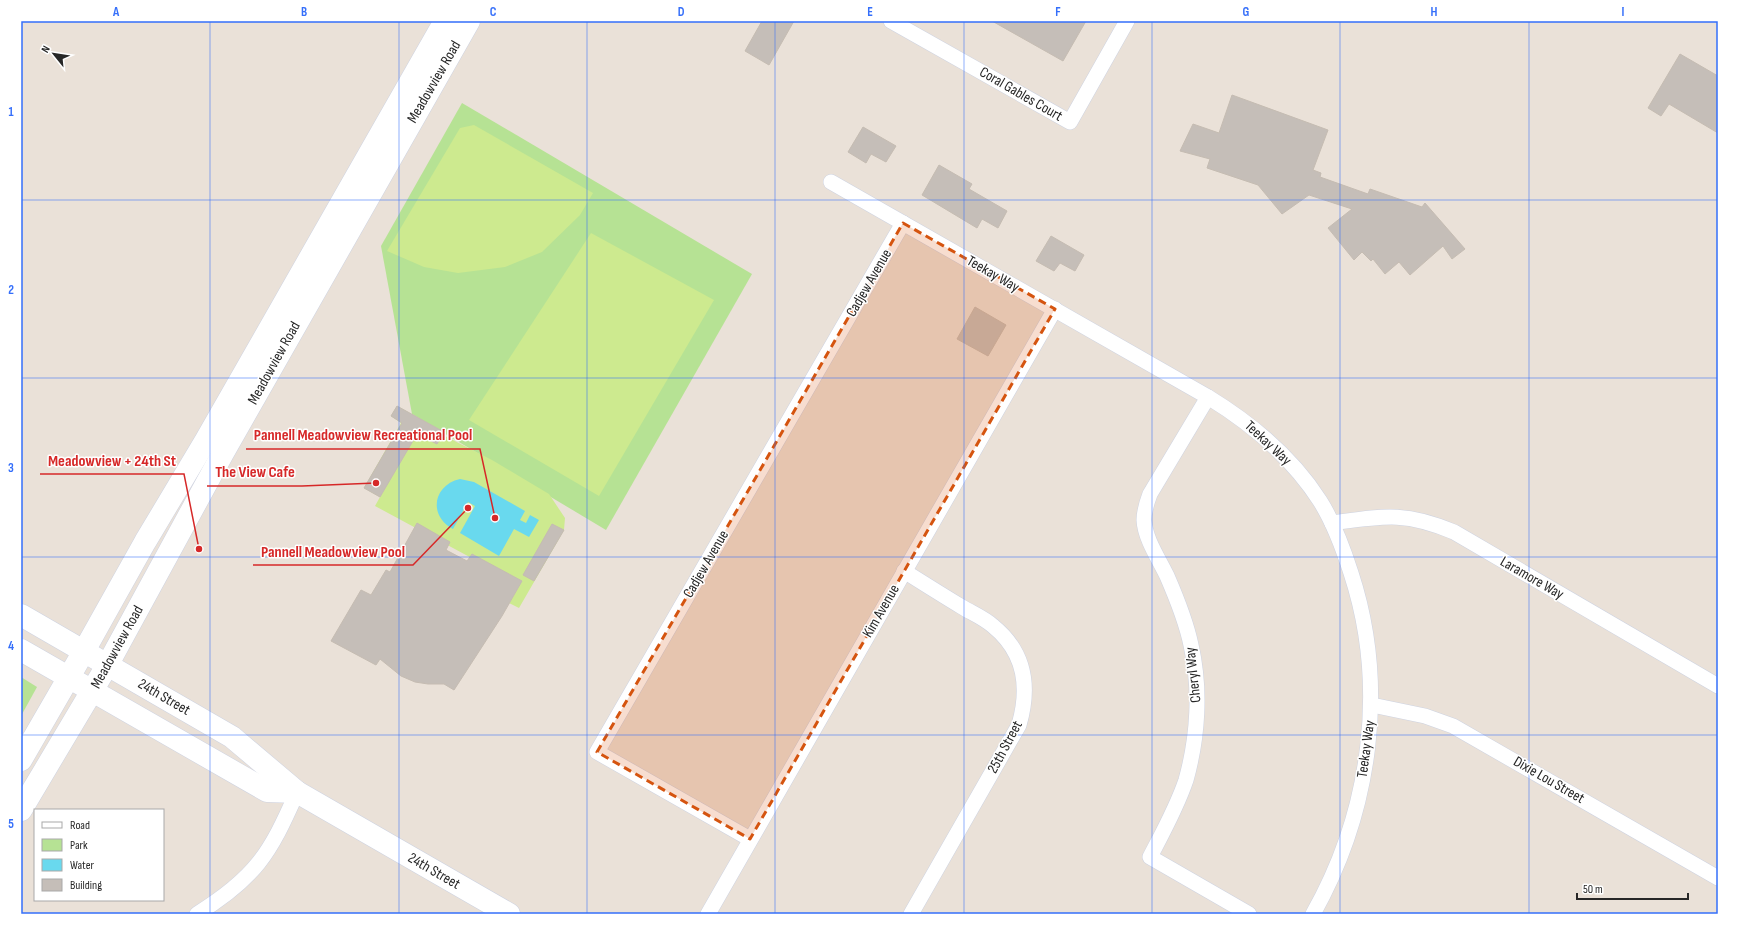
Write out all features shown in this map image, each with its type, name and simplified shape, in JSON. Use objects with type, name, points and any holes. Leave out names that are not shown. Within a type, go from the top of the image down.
[{"type":"main road","name":"Meadowview Road","points":[[21,760],[84,652],[133,562],[206,440],[445,21]]},
{"type":"main road","name":"Meadowview Road","points":[[21,810],[93,691],[223,453],[469,21]]},
{"type":"main road","name":"24th Street","points":[[21,615],[232,737],[297,792],[509,914]]},
{"type":"main road","name":"24th Street","points":[[21,650],[266,791],[297,792]]},
{"type":"street","name":"Coral Gables Court","points":[[891,21],[1070,122],[1127,21]]},
{"type":"street","name":"Teekay Way","points":[[831,182],[1208,396],[1256,429],[1281,452],[1308,484],[1320,502],[1332,523],[1345,553],[1357,590],[1370,664],[1372,705],[1370,738],[1358,800],[1350,830],[1338,863],[1313,914]]},
{"type":"street","name":"Cadjew Avenue","points":[[750,840],[597,752],[903,223]]},
{"type":"street","name":"Kim Avenue","points":[[708,914],[1055,309]]},
{"type":"street","name":"Cheryl Way","points":[[1208,396],[1150,494],[1145,506],[1144,520],[1147,533],[1176,597],[1192,646],[1196,679],[1197,707],[1195,735],[1185,781],[1174,812],[1150,857],[1249,914]]},
{"type":"street","name":"Laramore Way","points":[[1332,523],[1379,516],[1394,516],[1413,518],[1454,532],[1718,686]]},
{"type":"street","name":"25th Street","points":[[904,571],[997,630],[1007,640],[1016,655],[1023,672],[1025,688],[1024,708],[1018,726],[910,914]]},
{"type":"street","name":"Dixie Lou Street","points":[[1372,705],[1425,716],[1453,726],[1718,878]]},
{"type":"street","points":[[196,914],[236,888],[264,857],[276,838],[297,792]]},
{"type":"highlighted area","points":[[903,223],[1055,309],[750,839],[597,752]]},
{"type":"green space","points":[[462,103],[752,274],[606,530],[412,414],[381,246]]},
{"type":"green space","points":[[474,125],[593,193],[580,215],[542,252],[505,267],[458,273],[424,267],[387,251],[460,128]]},
{"type":"green space","points":[[591,233],[714,300],[599,496],[469,420]]},
{"type":"green space","points":[[397,406],[444,432],[443,435],[492,460],[549,494],[565,518],[564,530],[519,608],[509,603],[518,583],[375,506],[380,497],[364,488],[401,423],[391,416]]},
{"type":"green space","points":[[21,677],[37,687],[21,716]]},
{"type":"water","points":[[460,479],[474,482],[525,511],[520,520],[526,523],[530,515],[539,520],[529,537],[514,529],[499,556],[460,533],[475,506],[468,502],[453,529],[445,523],[440,517],[437,509],[439,494],[451,482]]},
{"type":"building","points":[[762,21],[794,21],[769,65],[745,51]]},
{"type":"building","points":[[992,21],[1086,21],[1063,61]]},
{"type":"building","points":[[1680,54],[1718,76],[1718,133],[1669,104],[1661,116],[1648,108]]},
{"type":"building","points":[[1232,95],[1328,130],[1313,170],[1321,173],[1320,177],[1368,194],[1370,189],[1422,207],[1425,203],[1465,249],[1452,259],[1443,246],[1410,275],[1399,262],[1385,274],[1373,259],[1371,261],[1362,252],[1354,260],[1328,228],[1352,209],[1309,195],[1282,214],[1258,185],[1207,168],[1210,159],[1180,151],[1193,124],[1219,133]]},
{"type":"building","points":[[863,127],[896,146],[886,162],[871,154],[866,163],[848,152]]},
{"type":"building","points":[[939,165],[972,184],[969,189],[1007,211],[998,228],[982,219],[977,228],[922,195]]},
{"type":"building","points":[[1051,236],[1084,255],[1075,271],[1060,263],[1054,271],[1036,261]]},
{"type":"building","points":[[975,307],[1006,325],[988,356],[957,339]]},
{"type":"building","points":[[397,406],[444,432],[437,444],[417,434],[380,497],[364,488],[402,423],[391,416]]},
{"type":"building","points":[[417,523],[450,542],[446,550],[467,561],[472,554],[522,581],[502,616],[454,690],[444,684],[415,682],[401,676],[380,659],[376,665],[331,641],[361,590],[371,595],[386,570],[390,572]]},
{"type":"building","points":[[552,524],[564,530],[534,581],[523,575]]},
{"type":"place","name":"The View Cafe","points":[[376,483]]},
{"type":"place","name":"Pannell Meadowview Pool","points":[[468,508]]},
{"type":"place","name":"Pannell Meadowview Recreational Pool","points":[[495,518]]},
{"type":"place","name":"Meadowview + 24th St","points":[[199,549]]}]
